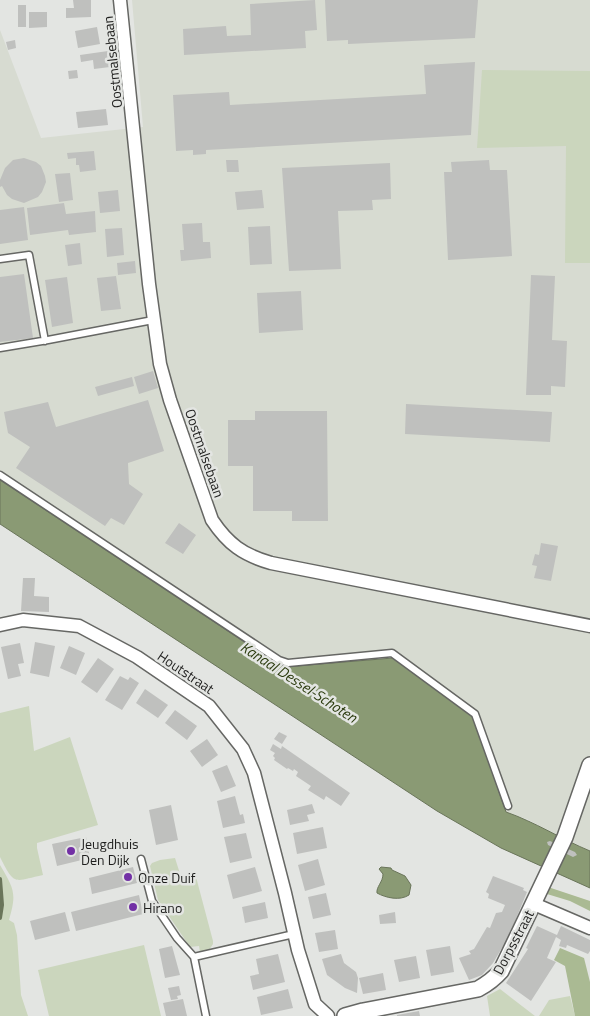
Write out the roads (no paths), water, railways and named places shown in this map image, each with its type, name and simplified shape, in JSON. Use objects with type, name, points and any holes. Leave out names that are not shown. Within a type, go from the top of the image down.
[{"type":"street","name":"Oostmalsebaan","points":[[120,0],[153,320],[160,364],[170,400],[212,520],[223,536],[250,555],[271,563],[590,626]]},
{"type":"street","name":"Houtstraat","points":[[0,625],[23,620],[79,626],[137,657],[209,706],[243,749],[254,773],[294,934],[315,1004],[328,1016]]},
{"type":"street","name":"Dorpsstraat","points":[[345,1016],[478,989],[488,984],[501,971],[565,837],[590,765]]},
{"type":"street","points":[[534,904],[590,928]]},
{"type":"lane","points":[[0,259],[29,255],[45,341]]},
{"type":"lane","points":[[0,348],[153,320]]},
{"type":"lane","points":[[0,476],[278,660],[288,663],[392,653],[475,714],[508,806]]},
{"type":"lane","points":[[141,859],[152,901],[177,938],[194,957],[206,1016]]},
{"type":"lane","points":[[194,957],[294,934]]},
{"type":"water","name":"Kanaal Dessel-Schoten","points":[[0,480],[284,667],[393,658],[473,716],[506,812],[590,851],[590,888],[501,848],[437,811],[0,524]]},
{"type":"water","points":[[381,867],[391,868],[405,876],[411,885],[409,895],[393,898],[377,893],[383,877],[379,869]]},
{"type":"waterway","points":[[0,879],[2,905],[0,918]]},
{"type":"place","name":"Jeugdhuis Den Dijk","points":[[71,851]]},
{"type":"place","name":"Onze Duif","points":[[128,877]]},
{"type":"place","name":"Hirano","points":[[133,907]]}]
